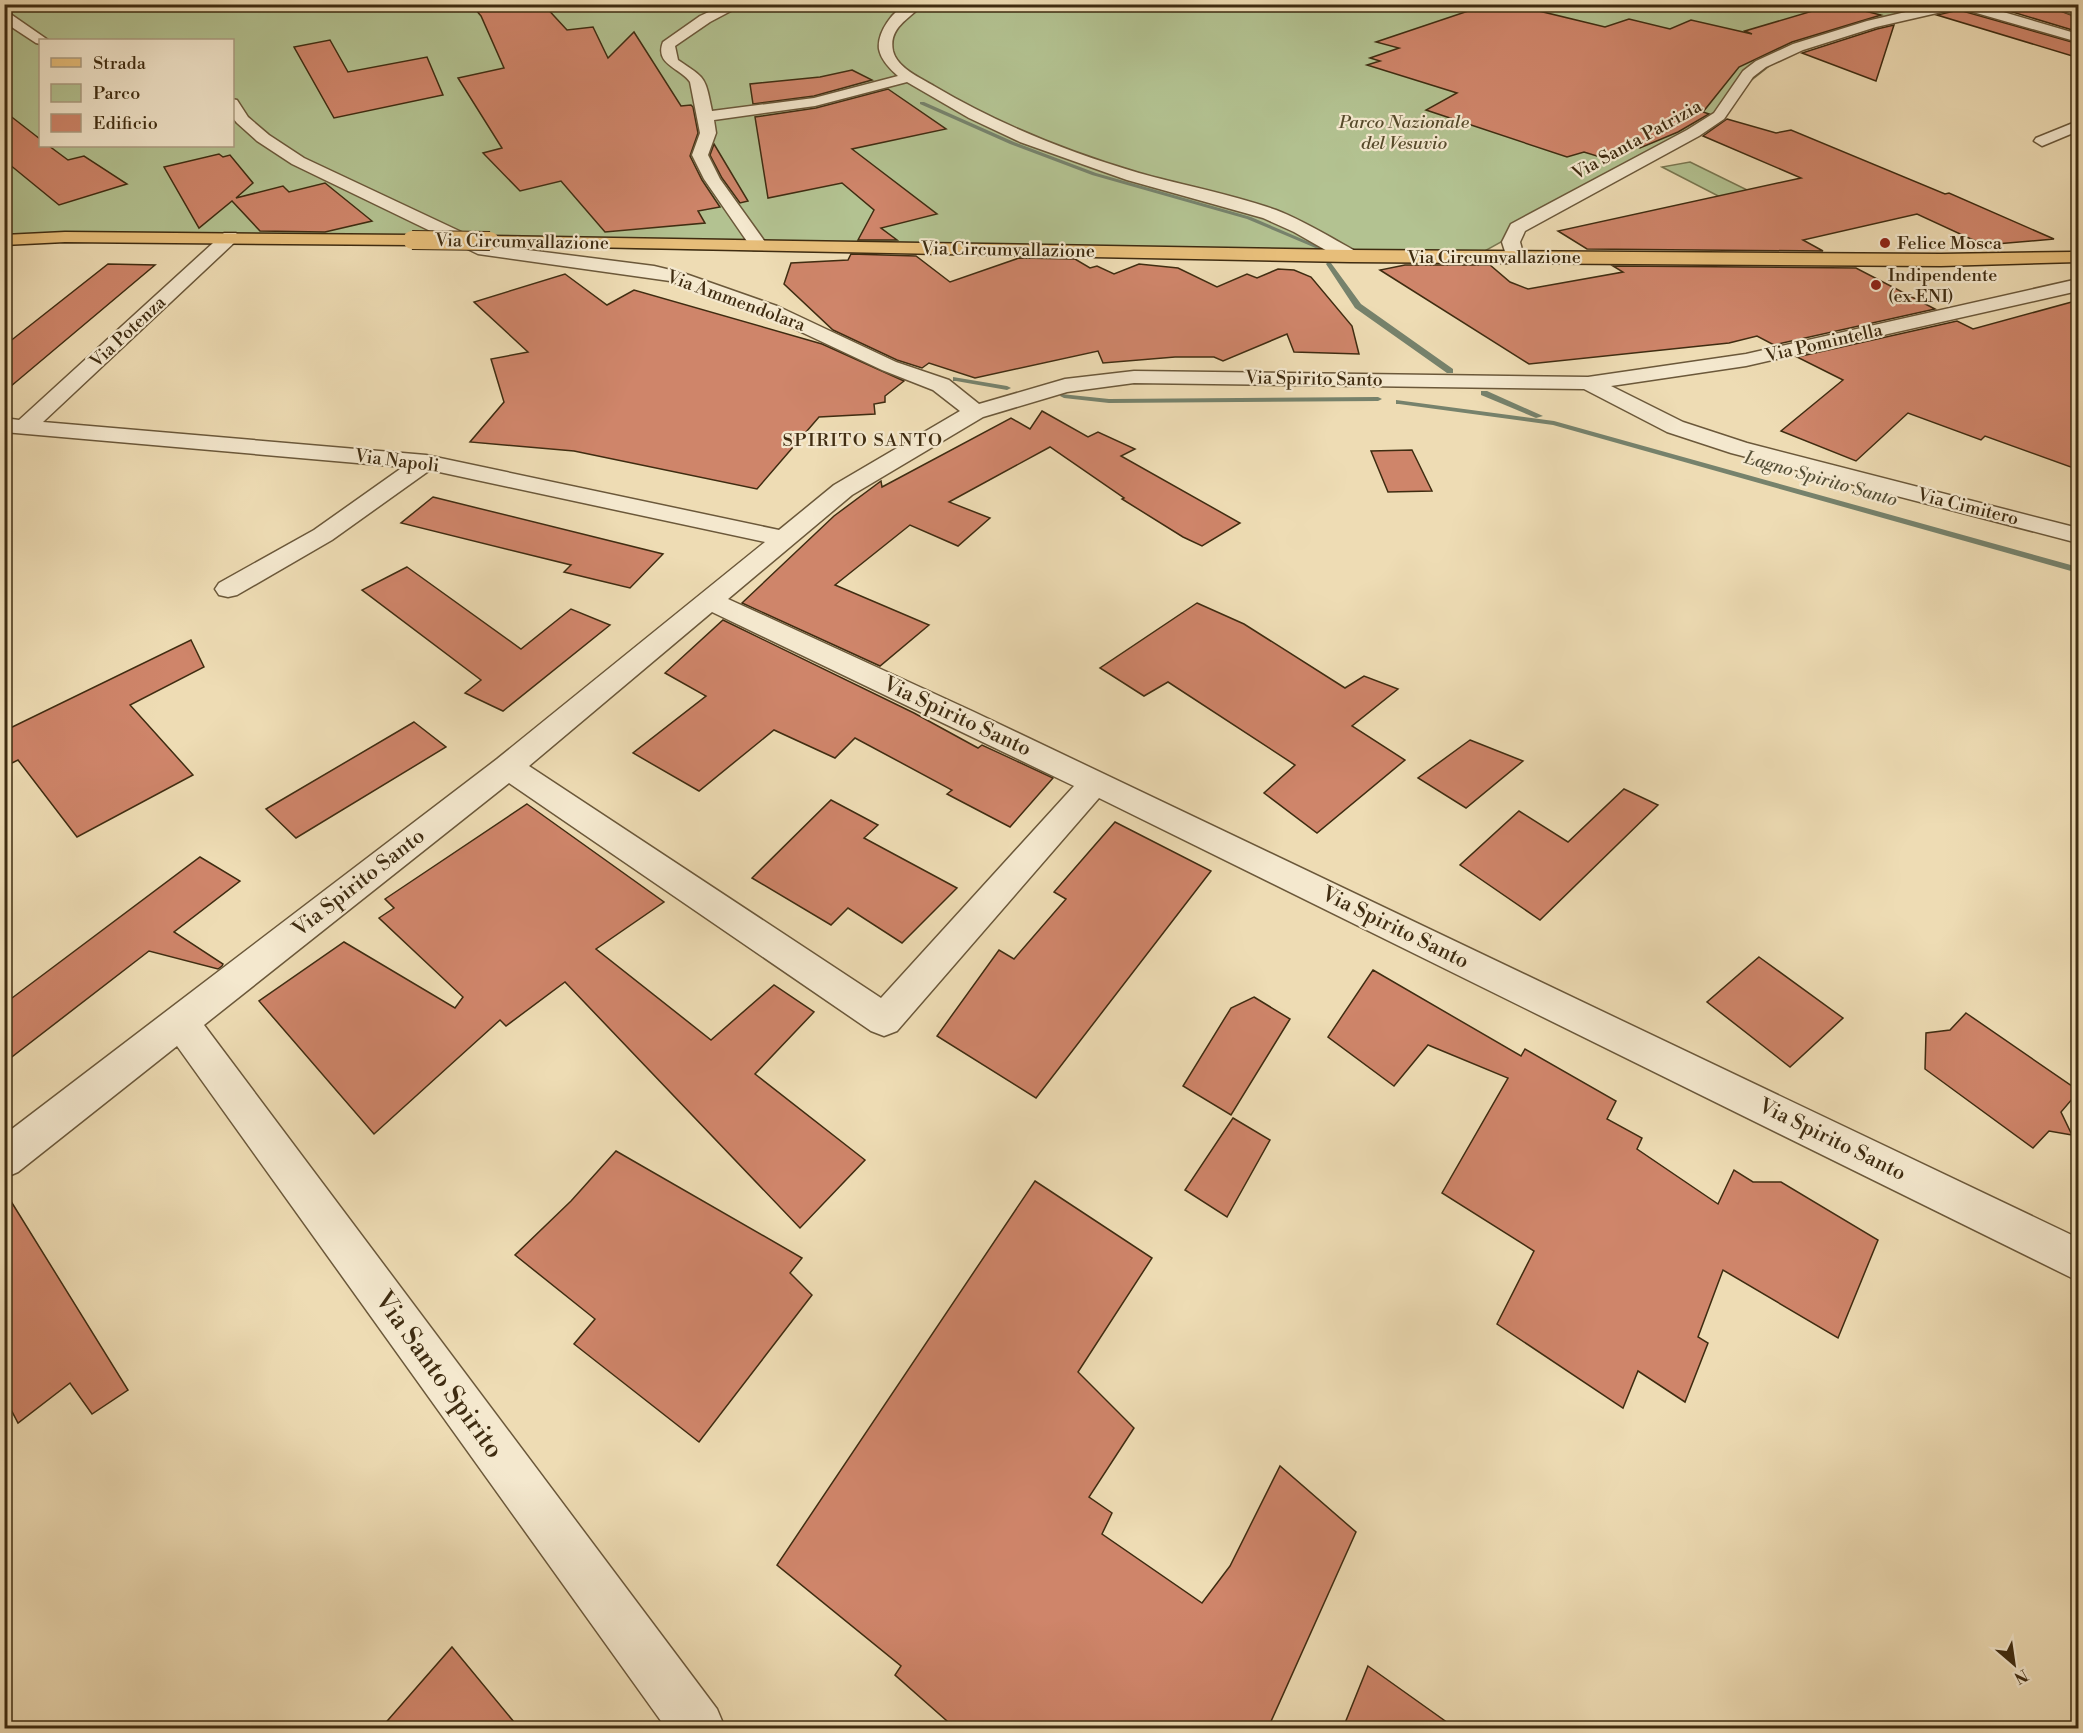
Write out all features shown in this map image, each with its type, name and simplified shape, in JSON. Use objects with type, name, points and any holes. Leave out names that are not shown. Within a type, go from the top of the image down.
[{"type":"main road","name":"Via Circumvallazione","points":[[4,240],[65,237],[230,237],[1350,256],[2012,260],[2076,269]]},
{"type":"street","points":[[738,4],[705,19],[668,45],[667,53],[671,61],[696,76],[700,84],[708,132],[700,155],[712,180],[759,246]]},
{"type":"street","points":[[917,4],[896,18],[887,36],[886,51],[891,61],[909,77],[949,103],[1028,140],[1134,176],[1209,195],[1269,214],[1308,230],[1350,256]]},
{"type":"street","points":[[1960,4],[2079,38]]},
{"type":"street","name":"Via Santa Patrizia","points":[[1515,257],[1511,242],[1517,228],[1672,146],[1719,116],[1748,74],[1761,64],[1798,46],[1872,24],[1960,4]]},
{"type":"street","points":[[2050,4],[2079,12]]},
{"type":"street","points":[[4,16],[39,39]]},
{"type":"street","points":[[707,116],[815,102],[909,77]]},
{"type":"street","name":"Via Ammendolara","points":[[234,106],[242,120],[263,138],[298,161],[485,250],[654,272],[676,277],[770,310],[889,366],[941,385],[975,412]]},
{"type":"street","points":[[2042,141],[2079,126]]},
{"type":"street","name":"Via Potenza","points":[[15,425],[230,237]]},
{"type":"street","name":"Via Pomintella","points":[[1588,382],[1746,360],[2057,289],[2076,269]]},
{"type":"street","name":"Via Spirito Santo","points":[[4,1158],[508,767],[843,490],[975,412],[1065,386],[1134,377],[1588,382]]},
{"type":"street","name":"Via Cimitero","points":[[1588,382],[1675,427],[1739,448],[2079,536]]},
{"type":"street","name":"Via Napoli","points":[[15,425],[426,462],[783,538]]},
{"type":"street","points":[[228,589],[323,535],[426,462]]},
{"type":"street","name":"Via Spirito Santo","points":[[708,600],[1095,782],[2079,1260]]},
{"type":"street","points":[[508,767],[884,1020],[1095,782]]},
{"type":"street","name":"Via Santo Spirito","points":[[180,1022],[698,1728]]},
{"type":"green space","name":"Parco Nazionale del Vesuvio","points":[[5,5],[1960,5],[1843,34],[1782,56],[1739,90],[1721,124],[1620,176],[1463,263],[203,241],[5,242]]},
{"type":"green space","points":[[1690,162],[1786,209],[1757,216],[1662,167]]},
{"type":"building","points":[[505,4],[543,4],[567,30],[593,27],[608,58],[634,32],[681,106],[691,105],[693,107],[698,133],[690,156],[702,180],[720,207],[698,211],[705,223],[605,232],[561,181],[520,191],[483,153],[502,148],[458,78],[504,68],[481,16],[475,9]]},
{"type":"building","points":[[1489,4],[1510,4],[1605,27],[1629,19],[1670,29],[1691,20],[1752,34],[1745,31],[1836,4],[1881,15],[1792,42],[1739,67],[1703,112],[1709,114],[1678,132],[1640,148],[1632,145],[1600,157],[1584,152],[1567,157],[1426,110],[1457,93],[1367,65],[1380,61],[1370,58],[1399,48],[1376,42]]},
{"type":"building","points":[[1986,4],[2042,4],[2079,18],[2079,32]]},
{"type":"building","points":[[1959,10],[2079,44],[2079,58],[1937,15]]},
{"type":"building","points":[[1894,25],[1876,81],[1802,53],[1877,29]]},
{"type":"building","points":[[330,40],[348,72],[427,57],[443,95],[334,118],[294,47]]},
{"type":"building","points":[[852,70],[872,80],[814,96],[753,104],[750,84],[820,77]]},
{"type":"building","points":[[888,89],[946,129],[852,149],[937,214],[881,228],[897,240],[858,240],[874,210],[842,183],[768,198],[755,117],[816,108]]},
{"type":"building","points":[[4,111],[39,138],[39,147],[50,147],[68,160],[84,156],[127,184],[59,205],[4,160]]},
{"type":"building","points":[[1727,119],[1776,133],[1791,130],[1945,194],[1949,193],[2054,239],[1984,245],[1917,214],[1803,240],[1823,251],[1587,249],[1558,231],[1801,178],[1703,136]]},
{"type":"building","points":[[714,144],[748,201],[740,203],[722,178],[710,155]]},
{"type":"building","points":[[219,154],[223,157],[230,155],[253,183],[236,198],[283,186],[289,192],[325,183],[372,221],[325,232],[260,231],[232,201],[199,228],[164,167]]},
{"type":"building","points":[[851,254],[916,256],[950,282],[1019,258],[1075,259],[1090,268],[1097,266],[1114,274],[1139,264],[1178,268],[1217,287],[1247,274],[1257,278],[1278,269],[1294,270],[1311,277],[1352,326],[1359,354],[1294,352],[1287,334],[1223,361],[1214,357],[1175,357],[1103,363],[1098,351],[975,378],[929,363],[922,368],[897,360],[833,330],[784,284],[791,263],[848,260]]},
{"type":"building","points":[[108,264],[155,265],[4,392],[4,346]]},
{"type":"building","points":[[1405,265],[1490,265],[1510,282],[1528,289],[1623,272],[1613,266],[1856,268],[1935,309],[1774,345],[1757,336],[1729,343],[1529,364],[1380,270]]},
{"type":"building","points":[[565,274],[607,305],[634,290],[822,344],[904,381],[885,396],[885,402],[874,404],[875,414],[819,417],[757,489],[574,451],[470,442],[504,402],[491,359],[528,352],[474,302]]},
{"type":"building","points":[[2079,300],[2079,470],[1985,436],[1981,440],[1908,413],[1856,461],[1781,431],[1843,380],[1797,357],[1957,321],[1973,329]]},
{"type":"building","points":[[1042,411],[1088,437],[1098,432],[1135,449],[1121,456],[1240,523],[1202,546],[1183,537],[1122,499],[1124,498],[1050,447],[949,502],[990,518],[958,546],[910,525],[835,585],[929,625],[880,666],[742,603],[834,516],[881,481],[882,487],[1011,418],[1030,429]]},
{"type":"building","points":[[1412,450],[1432,491],[1388,492],[1371,451]]},
{"type":"building","points":[[433,497],[663,554],[630,588],[564,572],[571,565],[401,523]]},
{"type":"building","points":[[407,567],[521,649],[571,609],[610,625],[503,711],[465,693],[481,680],[362,590]]},
{"type":"building","points":[[1197,603],[1244,624],[1345,688],[1364,676],[1398,689],[1352,726],[1405,760],[1317,833],[1264,793],[1295,765],[1168,682],[1144,696],[1100,668]]},
{"type":"building","points":[[723,620],[914,713],[978,748],[982,745],[1053,778],[1010,827],[947,794],[952,790],[855,738],[835,758],[774,730],[699,791],[633,753],[706,696],[665,673]]},
{"type":"building","points":[[191,640],[204,667],[130,705],[193,775],[77,837],[18,760],[4,767],[4,731]]},
{"type":"building","points":[[414,722],[446,747],[296,838],[266,809]]},
{"type":"building","points":[[1470,740],[1523,761],[1466,808],[1418,778]]},
{"type":"building","points":[[1624,789],[1658,805],[1540,920],[1460,865],[1519,811],[1568,842]]},
{"type":"building","points":[[831,800],[878,825],[864,838],[957,888],[902,943],[848,908],[831,925],[752,878]]},
{"type":"building","points":[[527,804],[664,902],[596,949],[711,1040],[774,985],[814,1012],[755,1074],[865,1160],[800,1228],[565,982],[506,1026],[500,1020],[374,1134],[259,1001],[344,942],[455,1008],[463,997],[379,918],[394,908],[385,899]]},
{"type":"building","points":[[1115,822],[1211,871],[1036,1098],[937,1036],[999,950],[1014,959],[1066,899],[1054,892]]},
{"type":"building","points":[[200,857],[240,881],[174,932],[223,964],[222,966],[218,969],[149,951],[4,1063],[4,1004]]},
{"type":"building","points":[[1759,957],[1843,1018],[1790,1067],[1707,1002]]},
{"type":"building","points":[[1373,970],[1521,1056],[1525,1049],[1616,1101],[1607,1119],[1642,1138],[1637,1149],[1718,1204],[1734,1170],[1753,1182],[1781,1182],[1878,1240],[1838,1338],[1723,1270],[1698,1337],[1708,1343],[1685,1402],[1638,1371],[1623,1408],[1497,1324],[1534,1251],[1442,1193],[1508,1078],[1428,1045],[1394,1086],[1328,1037]]},
{"type":"building","points":[[1254,997],[1290,1019],[1231,1115],[1183,1086],[1231,1008]]},
{"type":"building","points":[[1966,1013],[2079,1091],[2061,1112],[2072,1135],[2049,1131],[2033,1148],[1925,1069],[1926,1033],[1950,1030]]},
{"type":"building","points":[[1233,1118],[1270,1140],[1227,1217],[1185,1190]]},
{"type":"building","points":[[616,1151],[802,1258],[790,1273],[812,1295],[699,1442],[574,1344],[595,1319],[515,1255],[571,1201]]},
{"type":"building","points":[[1035,1181],[1152,1258],[1078,1372],[1134,1428],[1089,1497],[1112,1513],[1102,1534],[1202,1603],[1230,1566],[1280,1466],[1356,1532],[1268,1728],[955,1728],[895,1675],[901,1666],[777,1565]]},
{"type":"building","points":[[4,1190],[128,1390],[92,1414],[70,1383],[18,1423],[4,1396]]},
{"type":"building","points":[[452,1647],[519,1728],[381,1728]]},
{"type":"building","points":[[1368,1666],[1455,1728],[1343,1728]]},
{"type":"waterway","points":[[922,103],[1012,143],[1094,174],[1249,218],[1320,248]]},
{"type":"waterway","points":[[1329,264],[1358,306],[1450,371]]},
{"type":"waterway","points":[[956,379],[1007,388]]},
{"type":"waterway","points":[[1484,393],[1539,416]]},
{"type":"waterway","points":[[1064,396],[1109,401],[1378,399]]},
{"type":"waterway","name":"Lagno Spirito Santo","points":[[1399,402],[1554,423],[2078,570]]},
{"type":"place","name":"Felice Mosca","points":[[1885,243]]},
{"type":"place","name":"Indipendente (ex ENI)","points":[[1876,285]]},
{"type":"district","name":"SPIRITO SANTO","points":[[863,440]]}]
